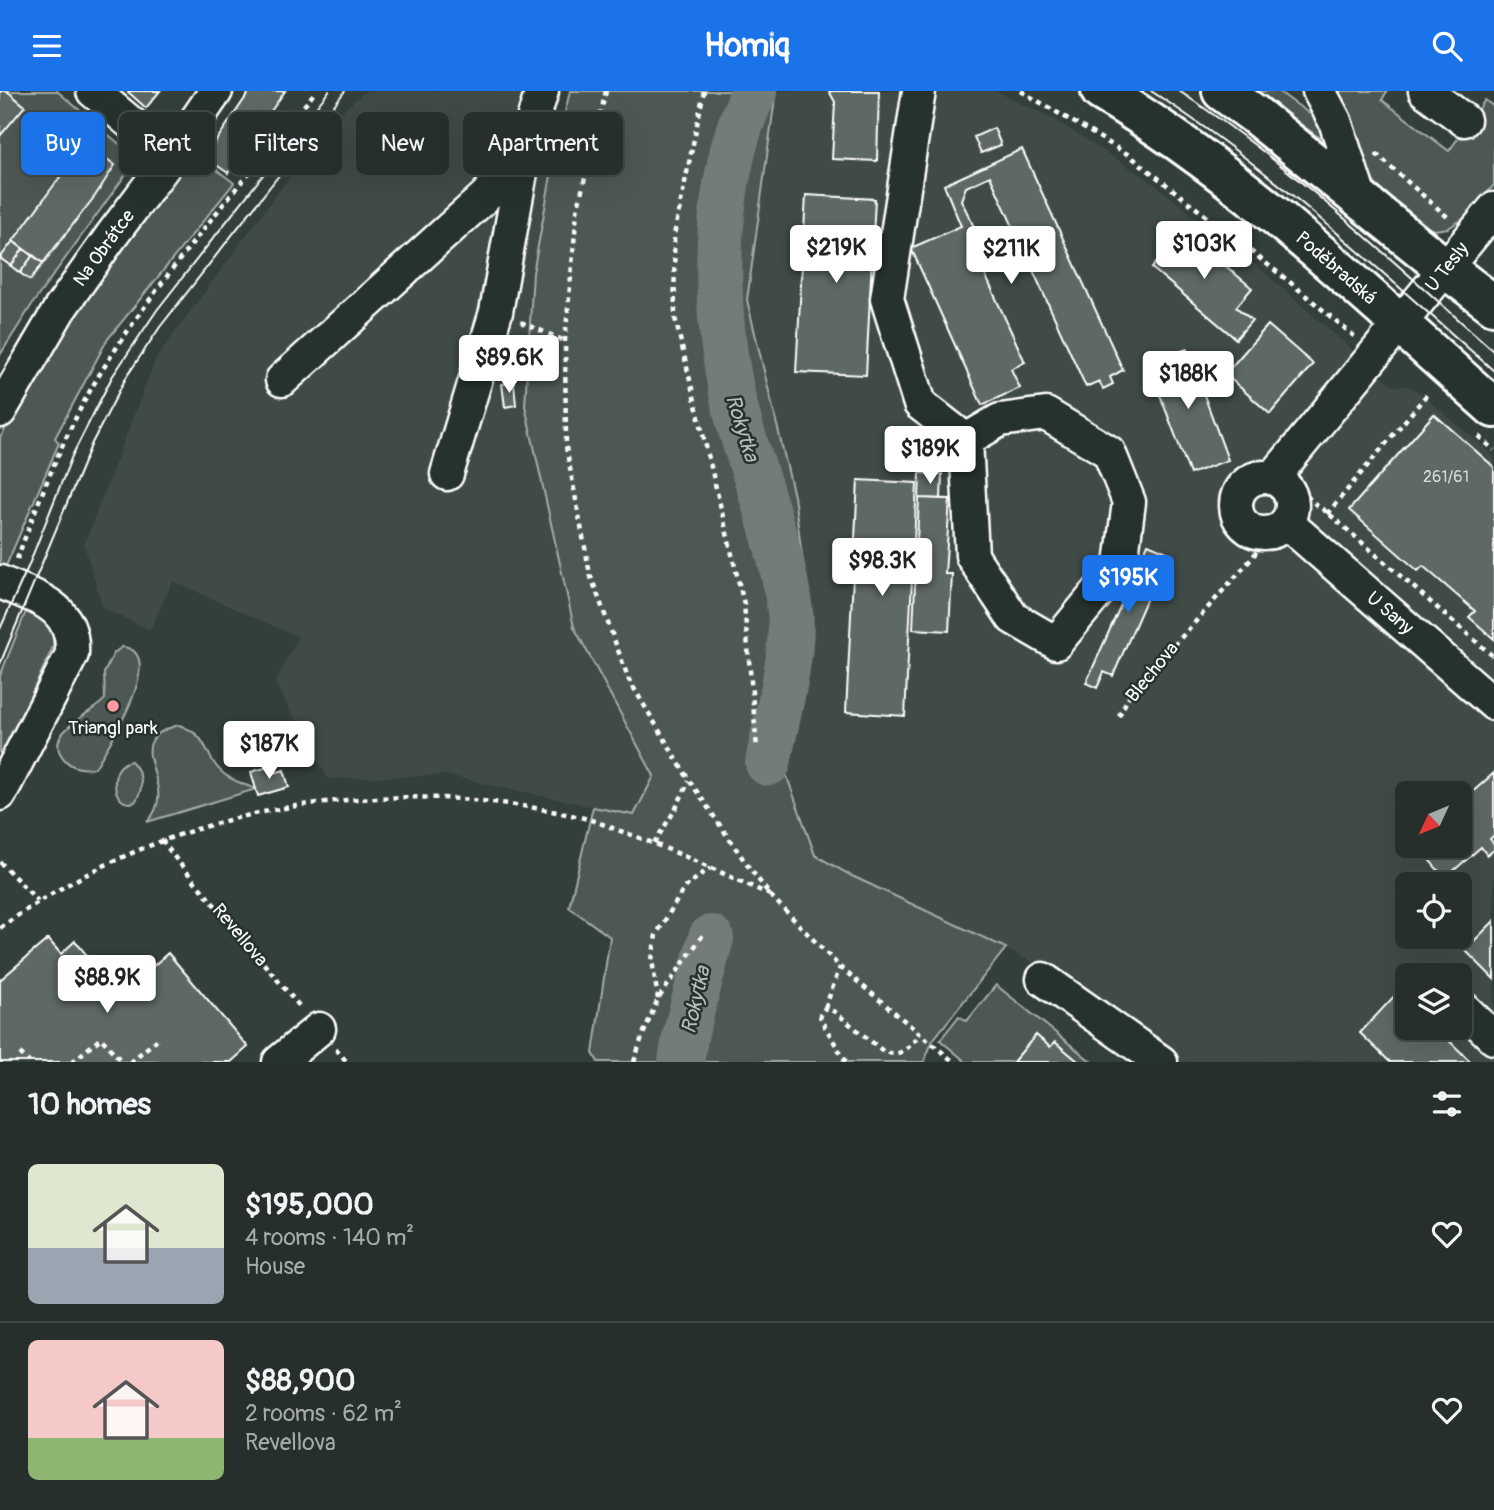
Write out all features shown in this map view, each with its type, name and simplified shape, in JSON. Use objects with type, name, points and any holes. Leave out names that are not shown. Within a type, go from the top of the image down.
[{"type":"main road","name":"Poděbradská","points":[[1101,91],[1216,168],[1322,255],[1400,325],[1485,421]]},
{"type":"main road","points":[[1222,91],[1494,305]]},
{"type":"street","points":[[93,91],[119,113]]},
{"type":"street","name":"Na Obrátce","points":[[202,112],[216,91]]},
{"type":"street","points":[[535,112],[542,91]]},
{"type":"street","points":[[919,91],[887,299],[920,404],[966,440],[972,557],[1013,618],[1056,643],[1121,564],[1129,502],[1109,452],[1046,414],[1000,420],[966,440]]},
{"type":"street","points":[[1319,91],[1335,121],[1362,201]]},
{"type":"street","points":[[1425,91],[1464,120]]},
{"type":"street","name":"Na Obrátce","points":[[0,411],[59,310],[157,175]]},
{"type":"street","points":[[282,380],[487,195],[501,175]]},
{"type":"street","points":[[447,474],[496,312],[521,175]]},
{"type":"street","name":"U Tesly","points":[[1400,325],[1494,209]]},
{"type":"street","points":[[1273,478],[1400,325]]},
{"type":"street","points":[[1255,478],[1273,478],[1281,482],[1292,499],[1287,532],[1249,530],[1242,523],[1235,506],[1240,489],[1247,482],[1255,478]]},
{"type":"street","name":"U Sany","points":[[1287,532],[1494,703]]},
{"type":"street","points":[[0,582],[46,603],[67,620],[72,630],[73,642],[72,654],[0,794]]},
{"type":"street","points":[[1043,979],[1161,1062]]},
{"type":"street","points":[[1472,1017],[1494,1038]]},
{"type":"street","points":[[279,1062],[319,1029]]},
{"type":"path","points":[[18,554],[68,435],[107,361],[195,240],[316,91]]},
{"type":"path","points":[[607,91],[577,211],[565,341],[566,447],[590,574],[629,680],[689,780],[748,866],[771,895],[840,967],[954,1062]]},
{"type":"path","points":[[704,91],[674,235],[676,318],[744,604],[757,748]]},
{"type":"path","points":[[1021,91],[1129,155],[1291,283],[1376,355]]},
{"type":"path","points":[[1335,121],[1471,237]]},
{"type":"path","points":[[496,312],[565,341]]},
{"type":"path","points":[[1420,386],[1438,400]]},
{"type":"path","name":"Blechova","points":[[1119,716],[1129,696],[1253,557],[1287,532],[1328,513],[1429,392]]},
{"type":"path","points":[[1485,421],[1494,450]]},
{"type":"path","points":[[1328,513],[1494,657]]},
{"type":"path","points":[[654,843],[675,810],[689,780]]},
{"type":"path","points":[[0,928],[68,884],[163,840],[253,814],[318,801],[379,797],[470,800],[586,818],[654,843],[771,895]]},
{"type":"path","name":"Revellova","points":[[163,840],[176,859],[347,1062]]},
{"type":"path","points":[[0,862],[38,901]]},
{"type":"path","points":[[658,999],[652,960],[656,935],[685,887],[711,867]]},
{"type":"path","points":[[634,1062],[658,999],[705,932]]},
{"type":"path","points":[[840,967],[825,1008],[820,1014],[846,1062]]},
{"type":"path","points":[[825,1008],[835,1012],[883,1052],[891,1055],[908,1049],[920,1034]]},
{"type":"path","points":[[72,1062],[101,1038],[122,1062]]},
{"type":"path","points":[[130,1062],[158,1039]]},
{"type":"path","points":[[20,1052],[29,1062]]},
{"type":"shaded area","points":[[7,91],[57,91],[82,112],[21,112],[21,175],[62,175],[1,258],[31,280],[102,186],[98,175],[105,175],[105,132],[119,144],[119,175],[125,175],[33,303],[0,355],[0,136]]},
{"type":"shaded area","points":[[366,91],[524,91],[538,103],[541,112],[463,112],[463,175],[551,175],[533,273],[525,406],[574,627],[654,776],[634,816],[446,775],[328,779],[275,682],[298,637],[173,581],[150,630],[103,608],[84,545],[155,360],[291,175],[342,175],[341,112]]},
{"type":"shaded area","points":[[570,91],[776,91],[747,300],[794,496],[811,622],[786,774],[815,855],[852,876],[1006,948],[933,1040],[924,1062],[598,1062],[593,1053],[610,937],[569,907],[593,807],[634,815],[654,776],[574,627],[525,406],[533,273],[551,175],[623,175],[623,112],[565,112]]},
{"type":"shaded area","points":[[776,91],[995,91],[1052,118],[1149,180],[1263,271],[1393,386],[1407,386],[1420,393],[1494,456],[1494,1062],[1183,1062],[1062,976],[852,876],[815,855],[786,774],[811,621],[794,496],[747,300]]},
{"type":"shaded area","points":[[1253,91],[1278,91],[1325,125],[1320,138]]},
{"type":"shaded area","points":[[1339,91],[1387,91],[1382,100],[1449,151],[1485,100],[1494,107],[1494,185],[1465,218],[1448,228],[1435,230],[1421,226],[1382,196],[1370,175]]},
{"type":"shaded area","points":[[215,168],[234,183],[107,340],[55,438],[59,443],[6,566],[0,563],[0,438],[67,319],[173,175],[215,175]]},
{"type":"shaded area","points":[[27,609],[49,629],[53,647],[0,763],[0,676]]},
{"type":"shaded area","name":"Triangl park","points":[[122,647],[135,653],[140,665],[138,682],[131,701],[95,768],[75,767],[65,760],[59,750],[59,741],[71,725],[105,699],[104,673],[114,653]]},
{"type":"shaded area","points":[[179,725],[197,735],[224,774],[256,789],[147,822],[156,808],[158,793],[150,753],[151,742],[160,732]]},
{"type":"shaded area","points":[[131,761],[140,775],[141,786],[135,802],[127,803],[117,793],[115,777],[123,764]]},
{"type":"shaded area","points":[[996,985],[1092,1062],[1079,1062],[1055,1042],[1050,1047],[1036,1035],[1013,1062],[966,1062],[940,1040],[959,1016],[967,1021]]},
{"type":"building","points":[[0,91],[7,91],[25,106],[0,136]]},
{"type":"building","points":[[127,91],[160,91],[146,108]]},
{"type":"building","points":[[250,91],[285,91],[270,112],[236,112]]},
{"type":"building","points":[[829,91],[879,91],[877,161],[832,159],[835,102]]},
{"type":"building","points":[[229,122],[228,173],[215,164],[215,142]]},
{"type":"building","points":[[994,128],[1001,145],[981,153],[974,137]]},
{"type":"building","points":[[1022,149],[1123,370],[1110,377],[1113,384],[1103,389],[1099,381],[1086,387],[990,176],[966,187],[961,200],[977,233],[968,237],[1025,362],[1011,369],[1020,388],[982,405],[911,248],[961,226],[944,185]]},
{"type":"building","points":[[105,158],[115,165],[95,196],[43,263],[13,241],[61,175],[105,175]]},
{"type":"building","points":[[806,195],[875,199],[866,375],[796,372]]},
{"type":"building","points":[[1177,225],[1252,288],[1236,307],[1252,320],[1236,339],[1152,268],[1170,246],[1163,240]]},
{"type":"building","points":[[13,241],[23,249],[11,266],[0,258]]},
{"type":"building","points":[[23,249],[33,255],[20,273],[11,266]]},
{"type":"building","points":[[33,255],[43,263],[30,280],[20,273]]},
{"type":"building","points":[[1268,325],[1313,364],[1270,414],[1225,374]]},
{"type":"building","points":[[1187,349],[1228,460],[1190,474],[1148,363]]},
{"type":"building","points":[[514,383],[516,405],[505,407],[502,384]]},
{"type":"building","points":[[1434,414],[1494,467],[1494,639],[1469,617],[1475,611],[1423,566],[1418,571],[1349,510]]},
{"type":"building","points":[[920,473],[942,474],[941,499],[919,498]]},
{"type":"building","points":[[858,480],[917,483],[905,716],[846,712]]},
{"type":"building","points":[[919,498],[950,499],[945,574],[952,574],[949,631],[913,629]]},
{"type":"building","points":[[1148,544],[1167,552],[1113,676],[1104,672],[1097,688],[1086,683]]},
{"type":"building","points":[[272,766],[274,773],[284,770],[289,787],[258,796],[251,772]]},
{"type":"building","points":[[1494,773],[1494,835],[1490,839],[1494,850],[1487,855],[1481,847],[1472,855],[1472,792]]},
{"type":"building","points":[[1427,858],[1468,858],[1452,872],[1440,872]]},
{"type":"building","points":[[1494,921],[1494,979],[1465,950],[1472,949],[1472,943]]},
{"type":"building","points":[[48,939],[61,954],[75,941],[116,990],[128,980],[133,986],[168,953],[248,1047],[231,1062],[0,1062],[0,980]]},
{"type":"building","points":[[1395,995],[1395,1040],[1448,1040],[1471,1062],[1390,1062],[1360,1033]]},
{"type":"building","points":[[1036,1035],[1050,1047],[1055,1042],[1079,1062],[1013,1062]]},
{"type":"waterway","name":"Rokytka","points":[[754,91],[739,130],[729,170],[723,206],[719,281],[725,356],[732,392],[775,540],[790,611],[790,647],[768,763]]},
{"type":"waterway","name":"Rokytka","points":[[681,1062],[686,1032],[711,938]]},
{"type":"tram line","points":[[0,629],[72,456],[112,377],[157,310],[329,91]]},
{"type":"tram line","points":[[0,664],[92,443],[127,376],[160,327],[345,91]]},
{"type":"tram line","points":[[1151,91],[1197,122],[1285,189],[1494,371]]},
{"type":"tram line","points":[[1179,91],[1302,182],[1494,351]]},
{"type":"place","name":"Triangl park","points":[[113,706]]}]
